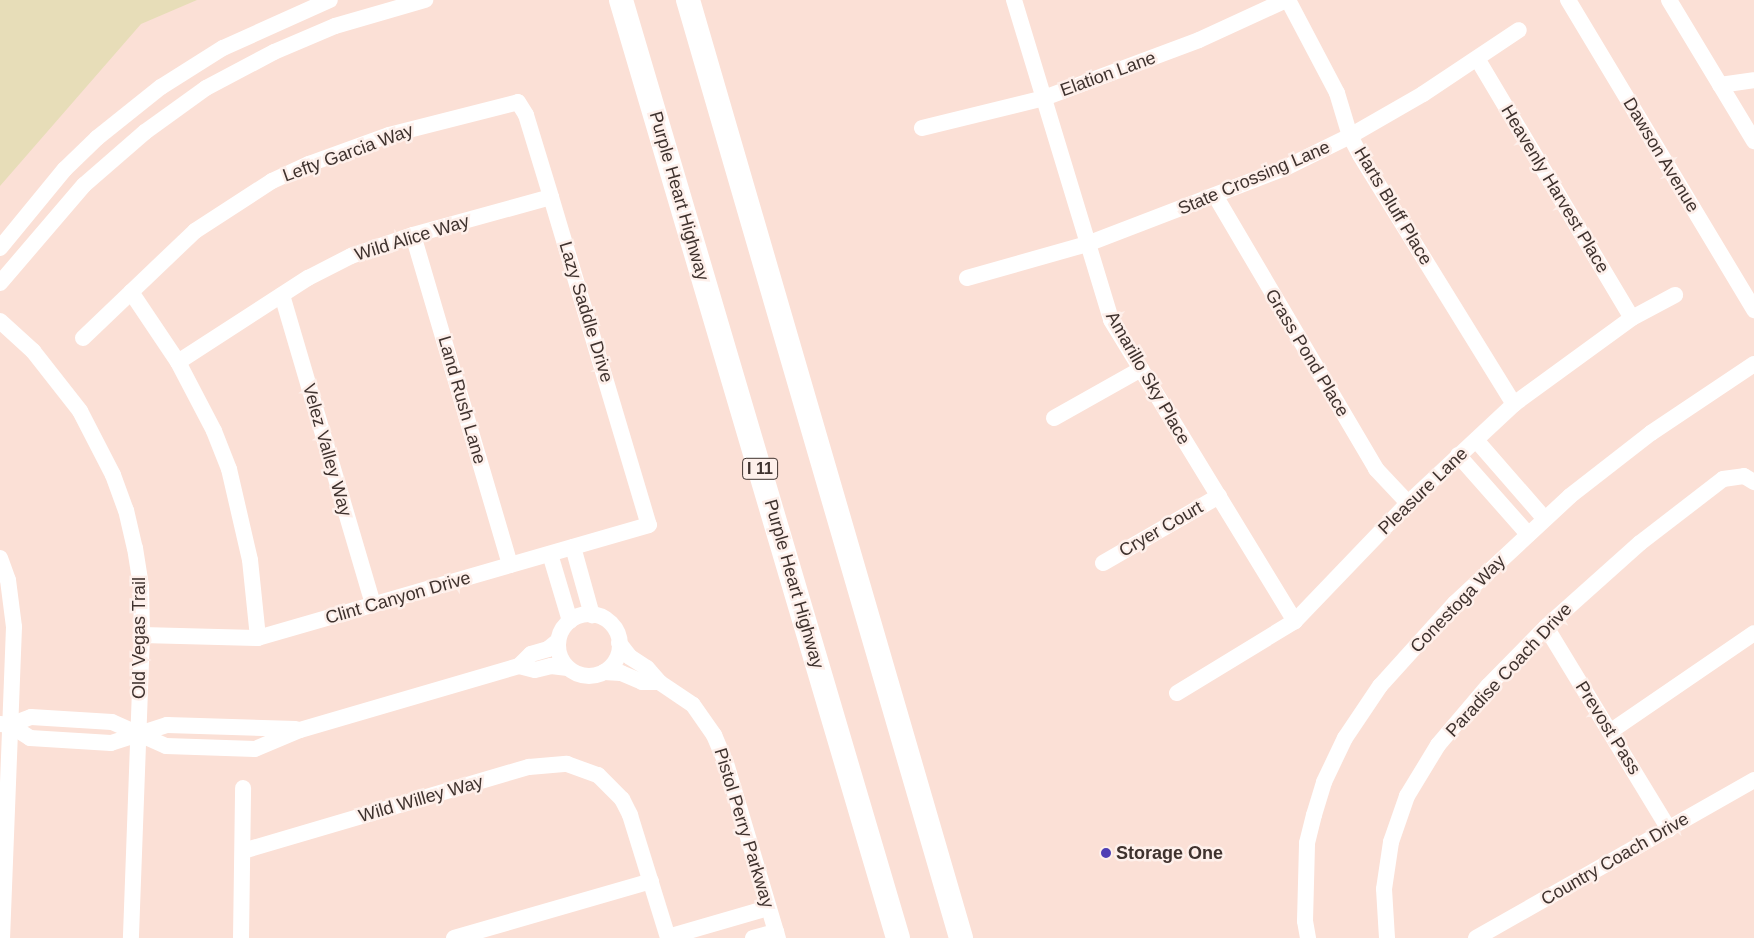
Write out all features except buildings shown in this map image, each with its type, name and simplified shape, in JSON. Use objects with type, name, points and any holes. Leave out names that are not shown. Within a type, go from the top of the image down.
[{"type":"highway","name":"Purple Heart Highway","points":[[621,0],[898,938]]},
{"type":"highway","points":[[688,0],[961,938]]},
{"type":"street","points":[[0,248],[64,170],[97,138],[161,87],[231,44],[330,0]]},
{"type":"street","points":[[0,284],[84,185],[145,132],[199,93],[234,71],[309,36],[425,0]]},
{"type":"street","name":"Amarillo Sky Place","points":[[1014,0],[1111,320],[1295,621]]},
{"type":"street","name":"Elation Lane","points":[[922,128],[1044,98],[1199,40],[1287,0]]},
{"type":"street","name":"Harts Bluff Place","points":[[1287,0],[1337,93],[1350,136],[1514,404]]},
{"type":"street","name":"Dawson Avenue","points":[[1568,0],[1754,310]]},
{"type":"street","points":[[1669,0],[1754,142]]},
{"type":"street","name":"State Crossing Lane","points":[[967,278],[1087,244],[1216,196],[1350,136],[1478,60],[1519,30]]},
{"type":"street","name":"Heavenly Harvest Place","points":[[1478,60],[1632,318]]},
{"type":"street","points":[[1720,85],[1754,80]]},
{"type":"street","name":"Lazy Saddle Drive","points":[[518,102],[526,115],[649,525]]},
{"type":"street","name":"Lefty Garcia Way","points":[[83,338],[195,231],[272,181],[309,164],[389,135],[518,102]]},
{"type":"street","name":"Grass Pond Place","points":[[1216,196],[1376,468],[1408,503]]},
{"type":"street","name":"Wild Alice Way","points":[[178,362],[282,295],[351,256],[413,234],[551,198]]},
{"type":"street","name":"Land Rush Lane","points":[[413,234],[510,565]]},
{"type":"street","points":[[131,292],[178,362],[214,431],[229,469],[250,560],[258,638]]},
{"type":"street","name":"Velez Valley Way","points":[[282,295],[373,605]]},
{"type":"street","name":"Pleasure Lane","points":[[1177,693],[1295,621],[1408,503],[1514,404],[1632,318],[1675,295]]},
{"type":"street","name":"Old Vegas Trail","points":[[0,321],[33,351],[80,411],[113,474],[126,510],[135,548],[141,587],[142,635],[131,938]]},
{"type":"street","name":"Conestoga Way","points":[[1308,938],[1305,921],[1308,843],[1324,782],[1345,738],[1380,686],[1432,628],[1544,518],[1638,442],[1754,364]]},
{"type":"street","points":[[1054,418],[1141,369]]},
{"type":"street","points":[[1476,440],[1544,518]]},
{"type":"street","points":[[1458,455],[1528,534]]},
{"type":"street","name":"Paradise Coach Drive","points":[[1387,938],[1384,903],[1391,842],[1407,796],[1444,739],[1546,627],[1664,524],[1724,479],[1749,479]]},
{"type":"street","name":"Cryer Court","points":[[1104,563],[1219,496]]},
{"type":"street","name":"Clint Canyon Drive","points":[[142,635],[258,638],[649,525]]},
{"type":"street","points":[[573,547],[592,615]]},
{"type":"street","points":[[550,554],[570,621]]},
{"type":"street","points":[[0,558],[8,580],[14,627],[5,724],[2,938]]},
{"type":"street","points":[[5,724],[31,717],[112,722],[166,746],[255,750],[300,730],[519,666],[531,654],[548,649],[558,640],[570,621],[592,615],[612,626],[619,643],[615,662],[604,672],[589,676],[568,668],[551,666],[535,670],[519,666]]},
{"type":"street","name":"Prevost Pass","points":[[1546,627],[1669,829]]},
{"type":"street","points":[[1611,732],[1754,634]]},
{"type":"street","points":[[558,640],[559,654],[568,668]]},
{"type":"street","name":"Pistol Perry Parkway","points":[[619,643],[630,657],[647,668],[659,682],[692,705],[714,736],[726,763],[777,935]]},
{"type":"street","name":"Pistol Perry Parkway","points":[[604,672],[621,673],[642,682],[659,682]]},
{"type":"street","name":"Wild Willey Way","points":[[243,851],[529,767],[549,763],[568,764],[598,775],[622,799],[630,815],[651,881]]},
{"type":"street","name":"Country Coach Drive","points":[[1476,938],[1754,780]]},
{"type":"street","points":[[241,938],[243,788]]},
{"type":"street","points":[[454,938],[651,881],[668,938],[768,908]]},
{"type":"street","points":[[753,938],[777,935]]},
{"type":"sand","points":[[0,0],[197,0],[141,24],[0,186]]},
{"type":"place","name":"Storage One","points":[[1106,853]]}]
